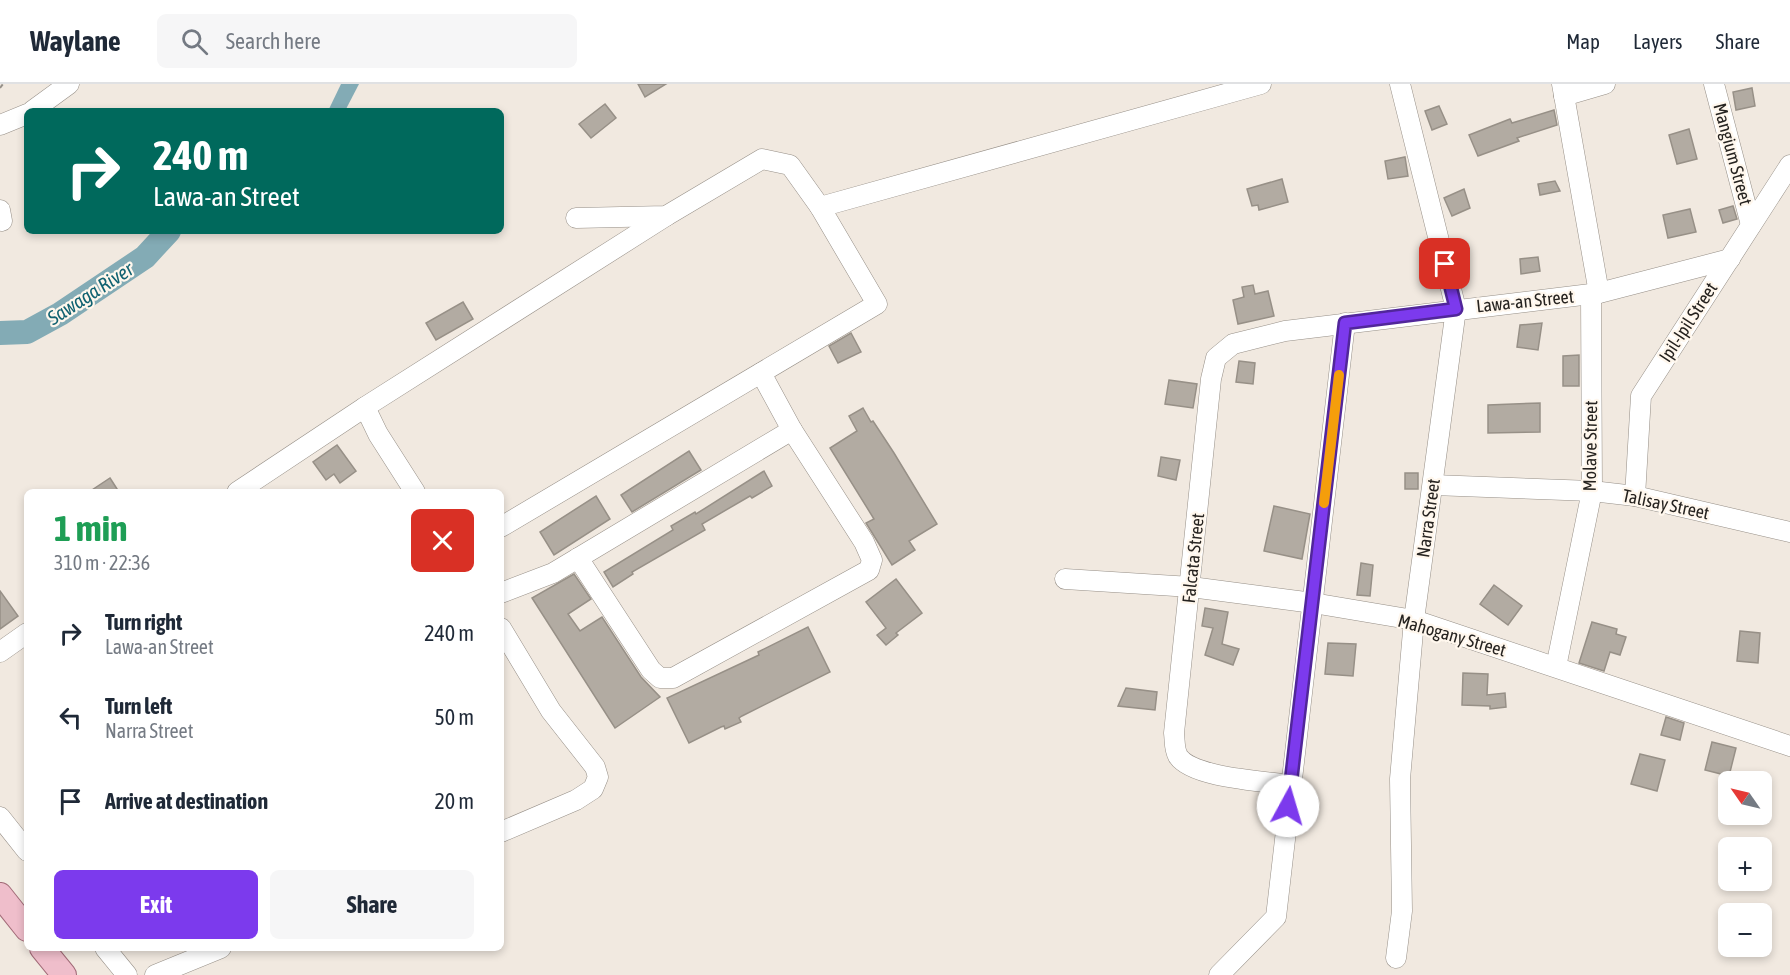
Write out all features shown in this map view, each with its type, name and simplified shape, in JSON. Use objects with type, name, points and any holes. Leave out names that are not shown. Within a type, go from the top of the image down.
[{"type":"main road","points":[[0,895],[24,925]]},
{"type":"main road","points":[[44,951],[64,975]]},
{"type":"street","points":[[36,108],[69,84]]},
{"type":"street","points":[[820,207],[1261,84]]},
{"type":"street","name":"Narra Street","points":[[1395,958],[1402,911],[1400,779],[1414,620],[1456,309],[1400,84]]},
{"type":"street","points":[[1563,90],[1605,84]]},
{"type":"street","name":"Mangium Street","points":[[1714,84],[1751,225]]},
{"type":"street","name":"Molave Street","points":[[1556,667],[1592,491],[1595,293],[1563,90]]},
{"type":"street","points":[[0,125],[24,115]]},
{"type":"street","points":[[241,489],[364,407],[666,216],[762,159],[790,165],[820,207],[877,304],[504,525]]},
{"type":"street","name":"Ipil-Ipil Street","points":[[1635,495],[1641,396],[1790,165]]},
{"type":"street","points":[[576,218],[666,216]]},
{"type":"street","name":"Lawa-an Street","points":[[1216,358],[1233,344],[1285,331],[1595,293],[1730,259]]},
{"type":"street","points":[[1219,975],[1276,917],[1345,323]]},
{"type":"street","name":"Falcata Street","points":[[1216,358],[1211,379],[1174,733],[1175,749],[1179,758],[1186,764],[1209,773],[1291,785]]},
{"type":"street","points":[[578,558],[651,670],[660,678],[673,678],[869,570],[872,560],[864,542],[792,430],[761,373]]},
{"type":"street","points":[[364,407],[378,434],[413,489]]},
{"type":"street","points":[[504,592],[553,573],[792,430]]},
{"type":"street","name":"Talisay Street","points":[[1432,485],[1592,491],[1635,495],[1790,532]]},
{"type":"street","name":"Mahogany Street","points":[[1065,579],[1191,587],[1313,603],[1414,620],[1790,746]]},
{"type":"street","points":[[504,633],[550,711],[595,767],[598,777],[593,789],[576,800],[504,831]]},
{"type":"street","points":[[0,651],[24,635]]},
{"type":"street","points":[[0,817],[24,847]]},
{"type":"street","points":[[107,951],[127,975]]},
{"type":"street","points":[[155,975],[214,951]]},
{"type":"path","points":[[0,88],[3,84]]},
{"type":"water","points":[[341,84],[359,84],[347,108],[329,108]]},
{"type":"building","points":[[638,84],[666,84],[645,97]]},
{"type":"building","points":[[1752,88],[1755,106],[1736,110],[1733,92]]},
{"type":"building","points":[[605,104],[616,118],[591,138],[579,124]]},
{"type":"building","points":[[1439,106],[1447,124],[1432,130],[1425,111]]},
{"type":"building","points":[[1554,110],[1557,125],[1517,138],[1519,141],[1478,156],[1469,135],[1510,119],[1512,123]]},
{"type":"building","points":[[1689,129],[1697,159],[1677,164],[1669,135]]},
{"type":"building","points":[[1405,157],[1408,176],[1388,179],[1385,161]]},
{"type":"building","points":[[1282,179],[1288,202],[1259,210],[1258,205],[1252,206],[1247,189]]},
{"type":"building","points":[[1555,181],[1560,191],[1540,195],[1538,184]]},
{"type":"building","points":[[1464,189],[1470,208],[1452,216],[1444,198]]},
{"type":"building","points":[[1733,206],[1737,219],[1723,223],[1719,210]]},
{"type":"building","points":[[1690,209],[1696,232],[1668,238],[1663,215]]},
{"type":"building","points":[[1538,257],[1540,271],[1521,274],[1520,259]]},
{"type":"building","points":[[1253,285],[1255,294],[1268,291],[1274,316],[1238,324],[1233,300],[1244,297],[1242,287]]},
{"type":"building","points":[[463,302],[473,319],[436,340],[426,323]]},
{"type":"building","points":[[1542,323],[1538,350],[1517,347],[1520,325]]},
{"type":"building","points":[[851,333],[861,352],[838,363],[829,346]]},
{"type":"building","points":[[1579,355],[1579,386],[1563,386],[1563,356]]},
{"type":"building","points":[[1239,361],[1255,363],[1253,384],[1236,382]]},
{"type":"building","points":[[1169,380],[1197,384],[1193,408],[1165,404]]},
{"type":"building","points":[[1540,403],[1540,432],[1488,433],[1488,405]]},
{"type":"building","points":[[863,408],[894,453],[937,524],[909,541],[915,550],[892,565],[866,523],[874,519],[830,448],[857,431],[849,416]]},
{"type":"building","points":[[337,445],[356,471],[340,483],[334,474],[326,480],[313,462]]},
{"type":"building","points":[[689,451],[701,470],[632,512],[621,495]]},
{"type":"building","points":[[1161,457],[1180,460],[1176,480],[1158,476]]},
{"type":"building","points":[[764,471],[772,486],[702,524],[705,530],[632,572],[633,574],[613,587],[604,572],[673,530],[671,526],[695,512],[696,514]]},
{"type":"building","points":[[1405,473],[1418,473],[1418,489],[1405,489]]},
{"type":"building","points":[[110,478],[117,489],[94,489]]},
{"type":"building","points":[[596,496],[610,519],[554,555],[540,532]]},
{"type":"building","points":[[1274,506],[1310,514],[1302,559],[1264,551]]},
{"type":"building","points":[[1361,563],[1373,565],[1370,596],[1357,595]]},
{"type":"building","points":[[574,574],[591,599],[568,614],[580,631],[602,617],[641,677],[660,697],[615,728],[532,598]]},
{"type":"building","points":[[896,579],[922,613],[896,633],[898,635],[886,645],[877,635],[886,628],[866,602]]},
{"type":"building","points":[[1494,585],[1522,606],[1508,625],[1480,604]]},
{"type":"building","points":[[0,591],[18,616],[0,629]]},
{"type":"building","points":[[1205,608],[1228,612],[1222,644],[1239,649],[1233,665],[1205,655],[1213,628],[1202,626]]},
{"type":"building","points":[[1592,622],[1617,629],[1616,634],[1626,637],[1620,655],[1610,652],[1604,671],[1579,663]]},
{"type":"building","points":[[808,627],[830,672],[742,716],[739,718],[741,722],[725,729],[724,726],[721,727],[689,743],[667,698],[759,655],[758,652]]},
{"type":"building","points":[[1740,631],[1760,633],[1758,663],[1737,661]]},
{"type":"building","points":[[1328,643],[1356,644],[1353,676],[1325,674]]},
{"type":"building","points":[[1463,673],[1488,674],[1487,695],[1505,693],[1506,707],[1490,709],[1490,706],[1462,705]]},
{"type":"building","points":[[1126,688],[1157,692],[1155,710],[1118,706]]},
{"type":"building","points":[[1666,717],[1684,723],[1680,740],[1661,735]]},
{"type":"building","points":[[1712,742],[1736,748],[1730,771],[1718,771],[1718,773],[1705,770]]},
{"type":"building","points":[[1640,754],[1665,760],[1657,791],[1631,784]]},
{"type":"waterway","name":"Sawaga River","points":[[0,333],[27,332],[60,314],[145,257],[166,234]]},
{"type":"slow traffic","points":[[1324,503],[1339,375]]},
{"type":"route","points":[[1288,806],[1345,323],[1456,309],[1445,264]]}]
